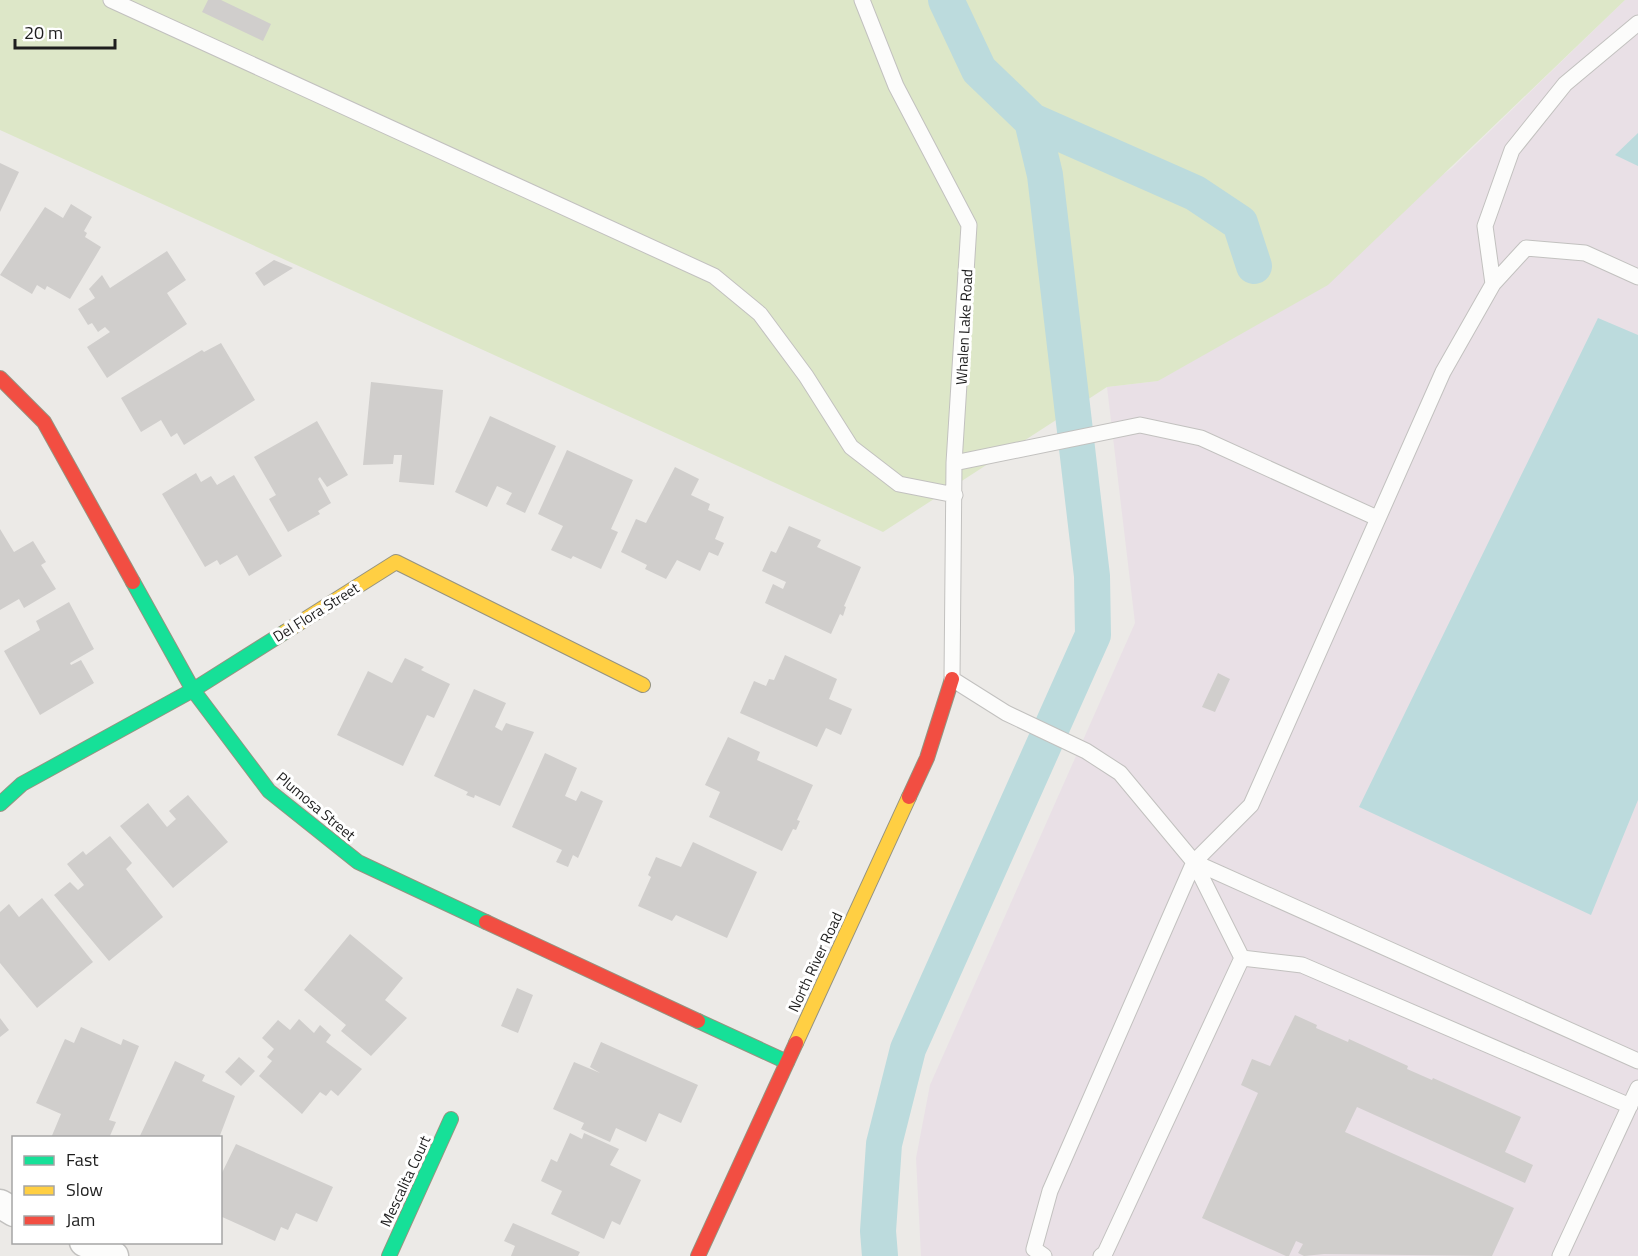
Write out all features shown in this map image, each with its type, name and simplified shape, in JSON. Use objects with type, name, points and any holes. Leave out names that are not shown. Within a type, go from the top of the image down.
[{"type":"street","name":"Plumosa Street","points":[[0,378],[44,422],[193,690],[269,791],[358,862],[787,1062]]},
{"type":"street","name":"Del Flora Street","points":[[0,804],[22,784],[193,690],[396,562],[643,685]]},
{"type":"street","name":"North River Road","points":[[698,1256],[927,758],[952,679]]},
{"type":"street","name":"Mescalita Court","points":[[389,1256],[451,1119]]},
{"type":"street","points":[[88,1244],[114,1256]]},
{"type":"lane","points":[[111,0],[714,276],[760,315],[806,376],[851,447],[899,484],[955,495]]},
{"type":"lane","name":"Whalen Lake Road","points":[[862,0],[896,86],[969,225],[954,463],[952,679]]},
{"type":"lane","points":[[1493,284],[1485,226],[1512,150],[1565,84],[1638,23]]},
{"type":"lane","points":[[1044,1256],[1034,1249],[1050,1191],[1194,862],[1251,805],[1443,372],[1493,284],[1526,248],[1585,253],[1638,277]]},
{"type":"lane","points":[[954,463],[1140,425],[1201,438],[1377,518]]},
{"type":"lane","points":[[952,679],[1006,713],[1086,752],[1120,773],[1194,862],[1242,958]]},
{"type":"lane","points":[[1194,862],[1638,1061]]},
{"type":"lane","points":[[1242,958],[1302,965],[1630,1106]]},
{"type":"lane","points":[[1101,1256],[1105,1253],[1242,958]]},
{"type":"lane","points":[[1560,1256],[1638,1088]]},
{"type":"shaded area","points":[[1625,0],[1638,0],[1638,1256],[921,1256],[916,1158],[930,1085],[1135,623],[1107,387],[1158,381],[1452,168]]},
{"type":"green space","points":[[0,0],[1625,0],[1328,285],[1158,381],[1107,387],[883,532],[0,130]]},
{"type":"water","points":[[1638,133],[1638,166],[1615,155]]},
{"type":"water","points":[[1598,318],[1638,335],[1638,800],[1591,915],[1359,807]]},
{"type":"building","points":[[208,0],[221,0],[271,24],[263,41],[202,12]]},
{"type":"building","points":[[0,163],[19,172],[0,212]]},
{"type":"building","points":[[71,204],[92,217],[84,231],[87,233],[85,237],[101,247],[70,299],[47,286],[45,290],[37,285],[32,294],[0,275],[45,207],[63,218]]},
{"type":"building","points":[[167,251],[186,280],[167,293],[187,324],[107,378],[87,347],[110,332],[105,327],[98,332],[92,323],[88,325],[78,309],[95,298],[89,289],[102,275],[110,288]]},
{"type":"building","points":[[274,260],[293,268],[264,286],[255,273]]},
{"type":"building","points":[[221,343],[255,400],[184,445],[177,433],[171,437],[161,420],[141,432],[121,398],[202,350],[204,352]]},
{"type":"building","points":[[371,382],[443,390],[434,485],[399,482],[402,455],[394,455],[393,464],[363,465]]},
{"type":"building","points":[[490,416],[556,446],[525,513],[506,504],[512,493],[497,486],[487,507],[455,492]]},
{"type":"building","points":[[317,421],[348,475],[327,487],[320,477],[318,479],[331,503],[318,511],[320,514],[288,532],[269,499],[276,495],[254,457]]},
{"type":"building","points":[[567,450],[633,480],[611,529],[618,532],[601,569],[573,556],[571,559],[551,550],[563,526],[538,514]]},
{"type":"building","points":[[675,467],[699,479],[691,495],[710,504],[708,510],[724,517],[715,539],[724,543],[718,556],[709,552],[700,571],[677,560],[666,579],[645,569],[647,565],[621,552],[636,519],[646,523]]},
{"type":"building","points":[[196,473],[201,482],[211,476],[217,485],[234,475],[282,556],[249,576],[237,555],[220,565],[217,560],[205,567],[162,494]]},
{"type":"building","points":[[789,526],[821,540],[817,547],[861,567],[844,606],[846,607],[843,616],[840,614],[831,634],[765,603],[773,584],[783,589],[786,582],[762,571],[771,551],[776,553]]},
{"type":"building","points":[[0,529],[14,552],[33,541],[46,562],[41,565],[56,589],[24,608],[19,599],[0,610]]},
{"type":"building","points":[[69,602],[94,649],[70,663],[71,665],[81,660],[94,683],[40,715],[4,651],[40,630],[36,621]]},
{"type":"building","points":[[785,655],[837,679],[829,699],[852,709],[841,735],[826,728],[817,747],[740,713],[754,681],[766,686],[769,679],[774,680]]},
{"type":"building","points":[[405,658],[424,667],[421,670],[450,684],[434,718],[427,715],[403,766],[337,735],[368,671],[392,683]]},
{"type":"building","points":[[1218,673],[1230,679],[1215,712],[1202,707]]},
{"type":"building","points":[[474,689],[506,703],[495,727],[502,731],[506,723],[534,732],[500,806],[475,795],[474,798],[466,795],[468,792],[434,776]]},
{"type":"building","points":[[728,737],[760,752],[757,760],[813,785],[797,820],[800,821],[796,830],[793,829],[782,851],[709,817],[720,792],[705,785]]},
{"type":"building","points":[[545,753],[577,768],[565,796],[576,801],[581,791],[603,801],[578,858],[573,855],[568,867],[556,862],[562,850],[512,827]]},
{"type":"building","points":[[188,795],[228,842],[173,888],[120,826],[148,803],[167,827],[176,819],[169,811]]},
{"type":"building","points":[[110,836],[132,863],[126,869],[163,917],[109,961],[54,895],[70,882],[78,890],[84,885],[67,864],[83,851],[86,855]]},
{"type":"building","points":[[693,842],[757,872],[727,938],[676,915],[672,921],[638,906],[651,877],[648,875],[656,857],[681,867]]},
{"type":"building","points":[[42,898],[93,962],[37,1008],[0,963],[0,912],[9,904],[19,917]]},
{"type":"building","points":[[350,934],[403,978],[385,1000],[407,1018],[371,1056],[341,1031],[346,1025],[304,990]]},
{"type":"building","points":[[517,988],[533,995],[518,1033],[501,1026]]},
{"type":"building","points":[[1295,1015],[1317,1025],[1316,1028],[1348,1042],[1349,1039],[1408,1066],[1407,1069],[1521,1117],[1505,1152],[1533,1165],[1525,1183],[1357,1107],[1345,1132],[1514,1208],[1492,1256],[1324,1254],[1304,1256],[1298,1253],[1303,1244],[1296,1241],[1289,1256],[1286,1256],[1202,1218],[1258,1093],[1241,1085],[1252,1059],[1270,1066]]},
{"type":"building","points":[[0,1018],[9,1030],[0,1037]]},
{"type":"building","points":[[299,1019],[314,1033],[320,1025],[331,1035],[326,1042],[362,1069],[338,1096],[331,1090],[326,1096],[320,1092],[302,1114],[259,1076],[272,1061],[267,1057],[274,1049],[262,1038],[278,1020],[290,1030]]},
{"type":"building","points":[[81,1027],[121,1045],[123,1039],[139,1046],[109,1120],[116,1122],[110,1136],[52,1136],[61,1114],[36,1103],[65,1039],[74,1043]]},
{"type":"building","points":[[601,1042],[698,1085],[681,1123],[659,1113],[646,1142],[616,1128],[610,1142],[581,1129],[584,1123],[553,1109],[574,1062],[600,1073],[590,1067]]},
{"type":"building","points":[[239,1057],[255,1071],[241,1086],[225,1072]]},
{"type":"building","points":[[175,1061],[205,1075],[202,1081],[235,1096],[220,1136],[140,1136]]},
{"type":"building","points":[[570,1133],[582,1139],[584,1133],[619,1149],[610,1165],[641,1180],[620,1225],[612,1221],[604,1239],[551,1214],[562,1191],[541,1181],[551,1159],[557,1162]]},
{"type":"building","points":[[236,1144],[333,1187],[317,1222],[296,1213],[288,1230],[281,1227],[275,1241],[222,1217],[222,1173]]},
{"type":"building","points":[[513,1223],[580,1252],[578,1256],[511,1256],[515,1246],[504,1241]]},
{"type":"waterway","points":[[946,0],[979,70],[1032,121],[1195,193],[1240,223],[1254,266]]},
{"type":"waterway","points":[[880,1256],[878,1231],[884,1144],[908,1049],[1093,635],[1092,576],[1045,175],[1032,121]]},
{"type":"traffic: fast","points":[[133,582],[193,690],[269,791],[358,862],[486,922]]},
{"type":"traffic: fast","points":[[0,804],[22,784],[193,690],[285,632]]},
{"type":"traffic: fast","points":[[698,1021],[787,1062]]},
{"type":"traffic: fast","points":[[389,1256],[451,1119]]},
{"type":"traffic: slow","points":[[285,632],[396,562],[643,685]]},
{"type":"traffic: slow","points":[[796,1043],[909,797]]},
{"type":"traffic: jam","points":[[0,378],[44,422],[133,582]]},
{"type":"traffic: jam","points":[[909,797],[927,758],[952,679]]},
{"type":"traffic: jam","points":[[486,922],[698,1021]]},
{"type":"traffic: jam","points":[[698,1256],[796,1043]]}]
